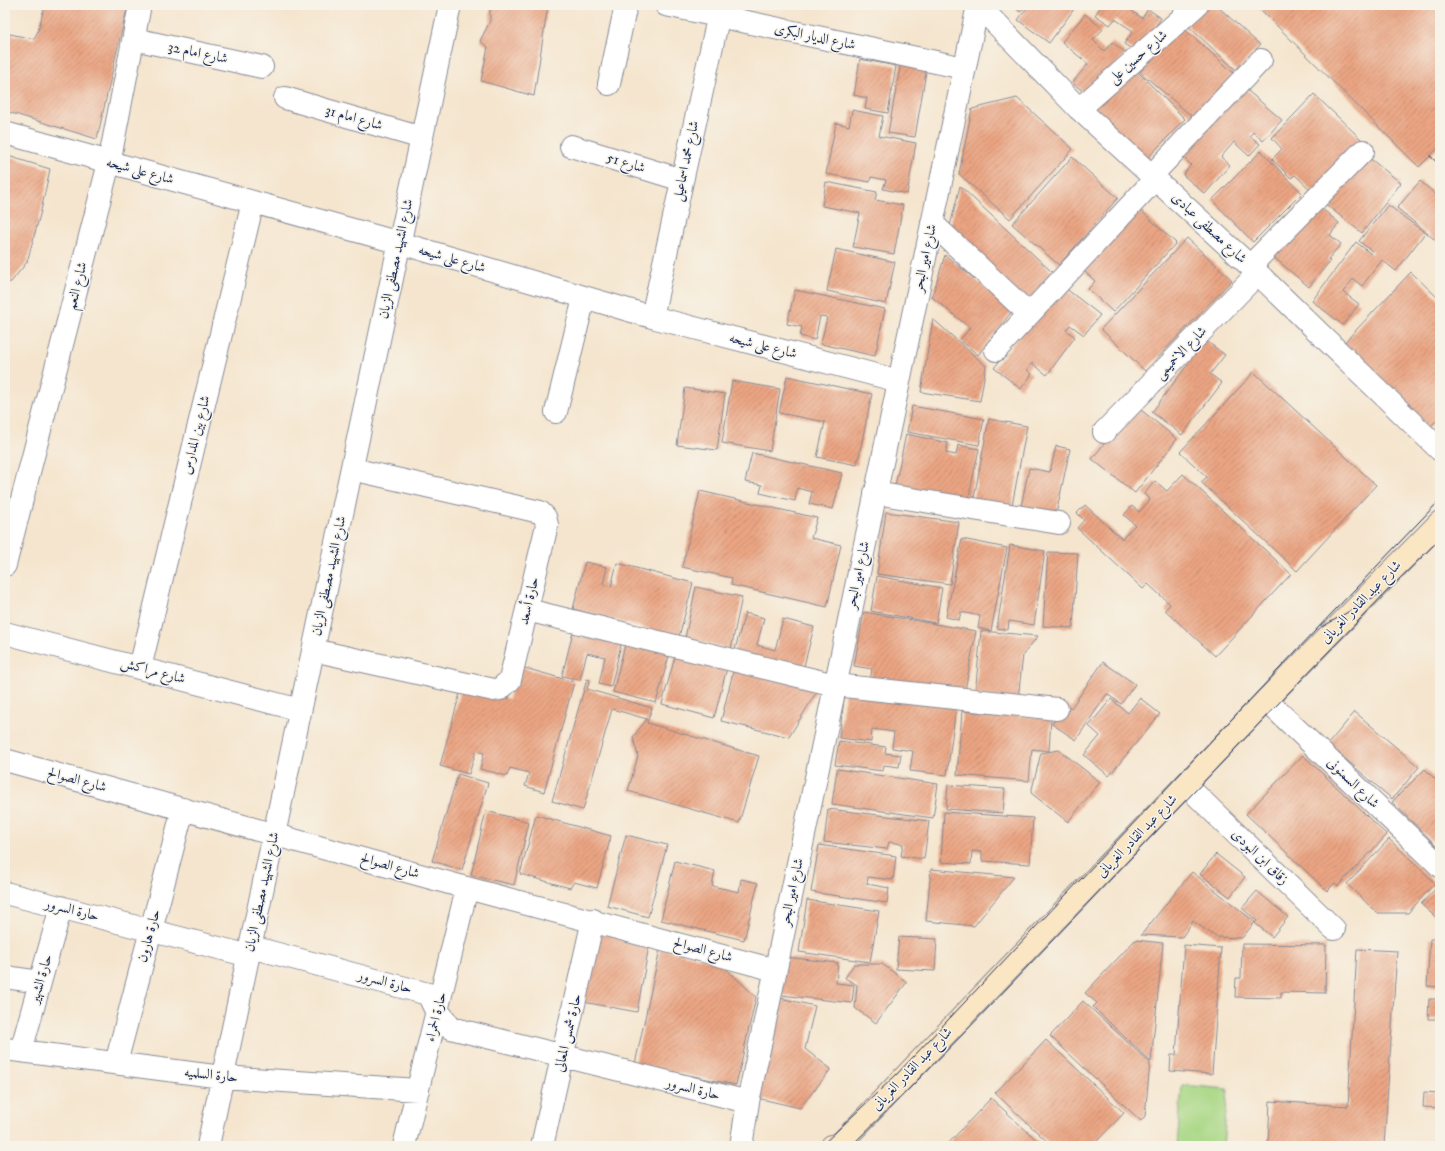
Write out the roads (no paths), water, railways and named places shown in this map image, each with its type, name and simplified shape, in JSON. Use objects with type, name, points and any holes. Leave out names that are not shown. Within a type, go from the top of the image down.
[{"type":"main road","name":"شارع عبد القادر الغريانى","points":[[837,1145],[1186,785],[1266,700],[1440,522]]},
{"type":"street","name":"شارع النعم","points":[[5,565],[10,528],[109,162],[140,5]]},
{"type":"street","name":"شارع الشهيد مصطفى الزيان","points":[[208,1146],[450,5]]},
{"type":"street","points":[[609,84],[626,5]]},
{"type":"street","name":"شارع الديار البكرى","points":[[666,5],[719,10],[964,68]]},
{"type":"street","name":"شارع امير البحر","points":[[741,1146],[748,1102],[775,970],[978,5]]},
{"type":"street","name":"شارع مصطفى عبادى","points":[[978,5],[1079,109],[1154,176],[1254,270],[1440,450]]},
{"type":"street","name":"شارع حسين على","points":[[1079,109],[1197,5]]},
{"type":"street","name":"شارع محمد اسماعيل","points":[[652,317],[719,10]]},
{"type":"street","name":"شارع امام 32","points":[[134,39],[262,67]]},
{"type":"street","points":[[996,350],[1261,60]]},
{"type":"street","name":"شارع امام 31","points":[[285,98],[422,138]]},
{"type":"street","name":"شارع على شيحه","points":[[5,133],[400,243],[652,317],[899,381]]},
{"type":"street","name":"شارع 51","points":[[570,146],[682,180]]},
{"type":"street","name":"شارع الاخميمى","points":[[1104,432],[1363,151]]},
{"type":"street","name":"شارع بين المدارس","points":[[140,668],[253,202]]},
{"type":"street","points":[[932,223],[1029,314]]},
{"type":"street","points":[[556,412],[584,298]]},
{"type":"street","name":"حارة أسعد","points":[[313,650],[494,690],[500,689],[510,680],[547,525],[545,518],[540,512],[352,469]]},
{"type":"street","points":[[875,493],[1059,523]]},
{"type":"street","points":[[527,610],[835,686],[1057,709]]},
{"type":"street","name":"شارع مراكش","points":[[5,633],[300,710]]},
{"type":"street","name":"شارع السمنونى","points":[[1266,700],[1440,866]]},
{"type":"street","name":"شارع الصوالح","points":[[5,760],[467,888],[593,920],[775,970]]},
{"type":"street","name":"زقاق ابن البودى","points":[[1186,785],[1334,929]]},
{"type":"street","name":"حارة هارون","points":[[116,1063],[183,809]]},
{"type":"street","name":"حارة الحمراء","points":[[404,1146],[467,888]]},
{"type":"street","name":"حارة السرور","points":[[5,893],[242,954],[248,954],[259,949],[428,994],[437,1013],[442,1016],[451,1028],[748,1102]]},
{"type":"street","name":"حارة الشهير","points":[[13,1050],[40,982],[61,908]]},
{"type":"street","name":"حارة شمس المعالى","points":[[542,1146],[593,920]]},
{"type":"street","points":[[5,977],[40,982]]},
{"type":"street","name":"حارة السلميه","points":[[13,1050],[222,1078],[418,1090]]},
{"type":"tram line","points":[[1430,156],[1440,165]]},
{"type":"tram line","points":[[821,1146],[897,1074],[1440,500]]},
{"type":"tram line","points":[[851,1146],[967,1030],[1297,684],[1440,539]]},
{"type":"tram line","points":[[1322,627],[1381,593]]}]
